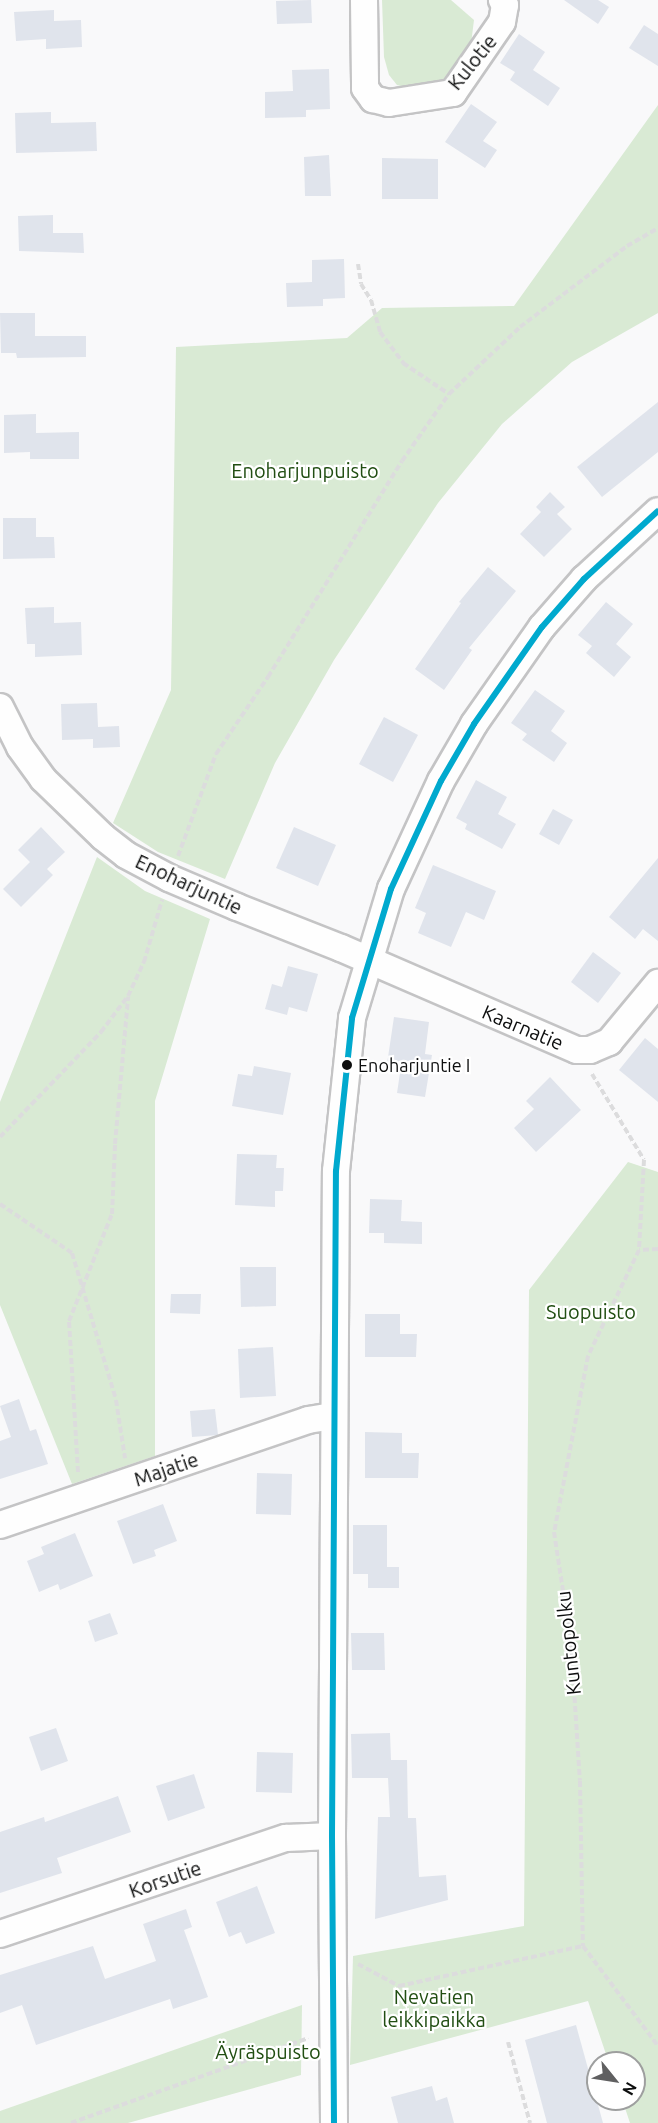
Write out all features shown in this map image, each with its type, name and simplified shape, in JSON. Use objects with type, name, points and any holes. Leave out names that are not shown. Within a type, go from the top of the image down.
[{"type":"street","name":"Kulotie","points":[[363,0],[365,88],[373,99],[389,103],[453,93],[502,22],[505,5],[502,0]]},
{"type":"street","points":[[334,2123],[332,1836],[336,1171],[352,1017],[367,962],[391,890],[417,831],[474,724],[542,627],[584,579],[658,511]]},
{"type":"street","name":"Enoharjuntie","points":[[0,707],[20,747],[43,779],[71,808],[126,855],[169,878],[341,948],[367,962]]},
{"type":"street","name":"Kaarnatie","points":[[367,962],[577,1050],[590,1050],[609,1042],[658,983]]},
{"type":"street","name":"Majatie","points":[[0,1525],[308,1420],[334,1416]]},
{"type":"street","name":"Korsutie","points":[[0,1934],[286,1838],[332,1836]]},
{"type":"path","points":[[0,1137],[101,1032],[128,996],[144,962],[169,878],[216,754],[268,677],[402,461],[449,394],[520,327],[627,246],[658,228]]},
{"type":"path","points":[[358,264],[361,284],[371,300],[380,332],[403,363],[449,394]]},
{"type":"path","points":[[79,1497],[69,1321],[112,1214],[115,1144],[128,996]]},
{"type":"path","points":[[577,1050],[644,1160],[639,1250],[658,1249]]},
{"type":"path","points":[[0,1204],[72,1253],[116,1400],[128,1482]]},
{"type":"path","name":"Kuntopolku","points":[[584,1946],[580,1781],[571,1643],[554,1532],[588,1356],[639,1250]]},
{"type":"path","points":[[352,1960],[399,1986],[584,1946],[658,2046]]},
{"type":"path","points":[[71,2123],[311,2036]]},
{"type":"path","points":[[508,2042],[530,2123]]},
{"type":"green space","points":[[382,0],[451,0],[474,20],[470,52],[452,84],[412,89],[397,85],[389,75],[384,57]]},
{"type":"green space","name":"Enoharjunpuisto","points":[[658,105],[658,313],[572,362],[502,424],[438,503],[334,660],[275,763],[225,879],[158,852],[113,823],[171,690],[176,347],[347,338],[382,308],[514,306]]},
{"type":"green space","points":[[97,857],[145,891],[210,919],[155,1101],[155,1456],[72,1484],[0,1305],[0,1102]]},
{"type":"green space","name":"Suopuisto","points":[[628,1162],[658,1172],[658,2123],[630,2123],[626,2111],[646,2111],[646,2051],[605,2051],[588,2001],[350,2065],[353,1956],[524,1926],[529,1290]]},
{"type":"green space","name":"Äyräspuisto","points":[[302,2005],[301,2075],[128,2123],[0,2123],[0,2111]]},
{"type":"building","points":[[311,0],[312,23],[277,24],[276,1]]},
{"type":"building","points":[[564,0],[598,0],[609,7],[598,24]]},
{"type":"building","points":[[54,10],[54,21],[81,20],[82,47],[46,49],[46,39],[16,41],[14,12]]},
{"type":"building","points":[[644,25],[658,34],[658,66],[629,48]]},
{"type":"building","points":[[519,34],[545,52],[533,70],[560,88],[548,106],[510,80],[515,72],[500,63]]},
{"type":"building","points":[[329,69],[330,109],[306,110],[306,117],[265,118],[265,92],[293,91],[292,70]]},
{"type":"building","points":[[471,104],[497,122],[483,141],[497,150],[485,168],[445,142]]},
{"type":"building","points":[[51,112],[51,123],[96,122],[97,151],[16,153],[15,113]]},
{"type":"building","points":[[329,155],[331,196],[305,196],[304,157]]},
{"type":"building","points":[[382,158],[438,159],[438,199],[382,199]]},
{"type":"building","points":[[53,215],[53,233],[83,233],[84,253],[19,251],[18,216]]},
{"type":"building","points":[[344,259],[345,298],[323,299],[323,306],[287,307],[286,283],[312,282],[312,260]]},
{"type":"building","points":[[0,313],[35,313],[35,336],[86,336],[86,357],[17,358],[16,353],[1,353]]},
{"type":"building","points":[[658,402],[658,452],[602,497],[577,467]]},
{"type":"building","points":[[36,414],[36,433],[79,432],[79,459],[30,459],[30,452],[4,453],[4,415]]},
{"type":"building","points":[[550,492],[565,507],[557,514],[572,529],[544,557],[520,534],[541,512],[536,507]]},
{"type":"building","points":[[3,518],[36,518],[36,537],[54,537],[55,558],[3,559]]},
{"type":"building","points":[[488,567],[516,591],[469,648],[472,650],[444,690],[415,669],[461,603],[459,602]]},
{"type":"building","points":[[606,602],[633,624],[616,644],[631,657],[614,677],[586,653],[592,646],[578,635]]},
{"type":"building","points":[[54,607],[54,623],[81,622],[82,655],[35,657],[35,644],[27,644],[25,608]]},
{"type":"building","points":[[535,690],[565,711],[551,731],[567,743],[554,762],[522,740],[527,734],[511,723]]},
{"type":"building","points":[[97,703],[98,727],[119,726],[120,747],[93,748],[93,739],[62,740],[61,704]]},
{"type":"building","points":[[384,717],[418,735],[393,782],[359,764]]},
{"type":"building","points":[[476,780],[507,797],[498,814],[516,824],[502,849],[465,829],[467,824],[456,818]]},
{"type":"building","points":[[553,809],[573,820],[559,845],[539,834]]},
{"type":"building","points":[[41,827],[65,852],[47,869],[53,875],[21,907],[3,889],[30,862],[18,850]]},
{"type":"building","points":[[294,827],[336,845],[318,886],[276,868]]},
{"type":"building","points":[[658,858],[658,941],[643,929],[635,939],[609,917]]},
{"type":"building","points":[[433,865],[496,891],[484,920],[466,912],[451,947],[418,933],[426,913],[415,908]]},
{"type":"building","points":[[593,952],[621,973],[598,1003],[571,982]]},
{"type":"building","points":[[288,966],[318,974],[307,1012],[289,1007],[287,1015],[265,1009],[272,984],[282,987]]},
{"type":"building","points":[[394,1017],[429,1022],[425,1054],[432,1055],[425,1097],[397,1093],[401,1066],[387,1064]]},
{"type":"building","points":[[645,1038],[658,1049],[658,1102],[619,1070]]},
{"type":"building","points":[[254,1066],[291,1073],[283,1115],[232,1106],[238,1074],[252,1076]]},
{"type":"building","points":[[550,1077],[581,1110],[536,1152],[514,1128],[534,1109],[526,1101]]},
{"type":"building","points":[[237,1154],[277,1155],[276,1168],[284,1168],[283,1191],[275,1191],[275,1207],[235,1205]]},
{"type":"building","points":[[370,1199],[402,1200],[401,1221],[422,1222],[422,1244],[384,1243],[384,1233],[369,1233]]},
{"type":"building","points":[[240,1267],[276,1267],[276,1306],[241,1307]]},
{"type":"building","points":[[171,1294],[201,1294],[200,1314],[170,1313]]},
{"type":"building","points":[[365,1314],[400,1314],[400,1334],[417,1334],[416,1357],[365,1357]]},
{"type":"building","points":[[273,1347],[276,1396],[240,1398],[238,1349]]},
{"type":"building","points":[[19,1399],[30,1431],[36,1429],[48,1464],[0,1479],[0,1441],[11,1437],[0,1406]]},
{"type":"building","points":[[215,1409],[218,1435],[192,1437],[190,1411]]},
{"type":"building","points":[[365,1432],[402,1433],[402,1453],[419,1453],[418,1478],[365,1478]]},
{"type":"building","points":[[257,1473],[292,1474],[291,1515],[256,1514]]},
{"type":"building","points":[[163,1504],[177,1541],[154,1550],[156,1556],[133,1564],[117,1521]]},
{"type":"building","points":[[353,1525],[387,1525],[387,1567],[399,1567],[399,1588],[368,1588],[368,1574],[353,1574]]},
{"type":"building","points":[[75,1533],[93,1576],[60,1590],[58,1584],[39,1592],[27,1561],[44,1554],[41,1547]]},
{"type":"building","points":[[110,1613],[118,1634],[95,1642],[88,1621]]},
{"type":"building","points":[[351,1633],[384,1633],[385,1670],[352,1670]]},
{"type":"building","points":[[56,1728],[68,1761],[41,1771],[29,1737]]},
{"type":"building","points":[[390,1733],[391,1760],[407,1760],[408,1818],[416,1818],[419,1877],[446,1875],[448,1900],[375,1919],[378,1817],[390,1817],[388,1778],[352,1778],[351,1734]]},
{"type":"building","points":[[257,1752],[293,1753],[292,1793],[256,1792]]},
{"type":"building","points":[[194,1774],[205,1808],[168,1821],[156,1786]]},
{"type":"building","points":[[118,1796],[131,1832],[57,1858],[62,1873],[0,1893],[0,1832],[44,1817],[45,1822]]},
{"type":"building","points":[[257,1886],[275,1933],[246,1944],[241,1932],[229,1937],[216,1902]]},
{"type":"building","points":[[186,1909],[192,1927],[184,1930],[208,1997],[173,2009],[170,1999],[36,2045],[22,2005],[0,2013],[0,1975],[93,1946],[105,1979],[156,1961],[143,1924]]},
{"type":"building","points":[[576,2025],[586,2061],[586,2111],[600,2111],[603,2123],[547,2123],[525,2040]]},
{"type":"building","points":[[432,2086],[436,2101],[447,2097],[454,2123],[398,2123],[391,2097]]},
{"type":"transit line","points":[[334,2123],[332,1836],[336,1171],[352,1018],[391,889],[441,781],[474,724],[542,627],[584,579],[658,511]]},
{"type":"place","name":"Enoharjuntie I","points":[[347,1065]]},
{"type":"park label","name":"Nevatien leikkipaikka","points":[[434,2008]]}]
